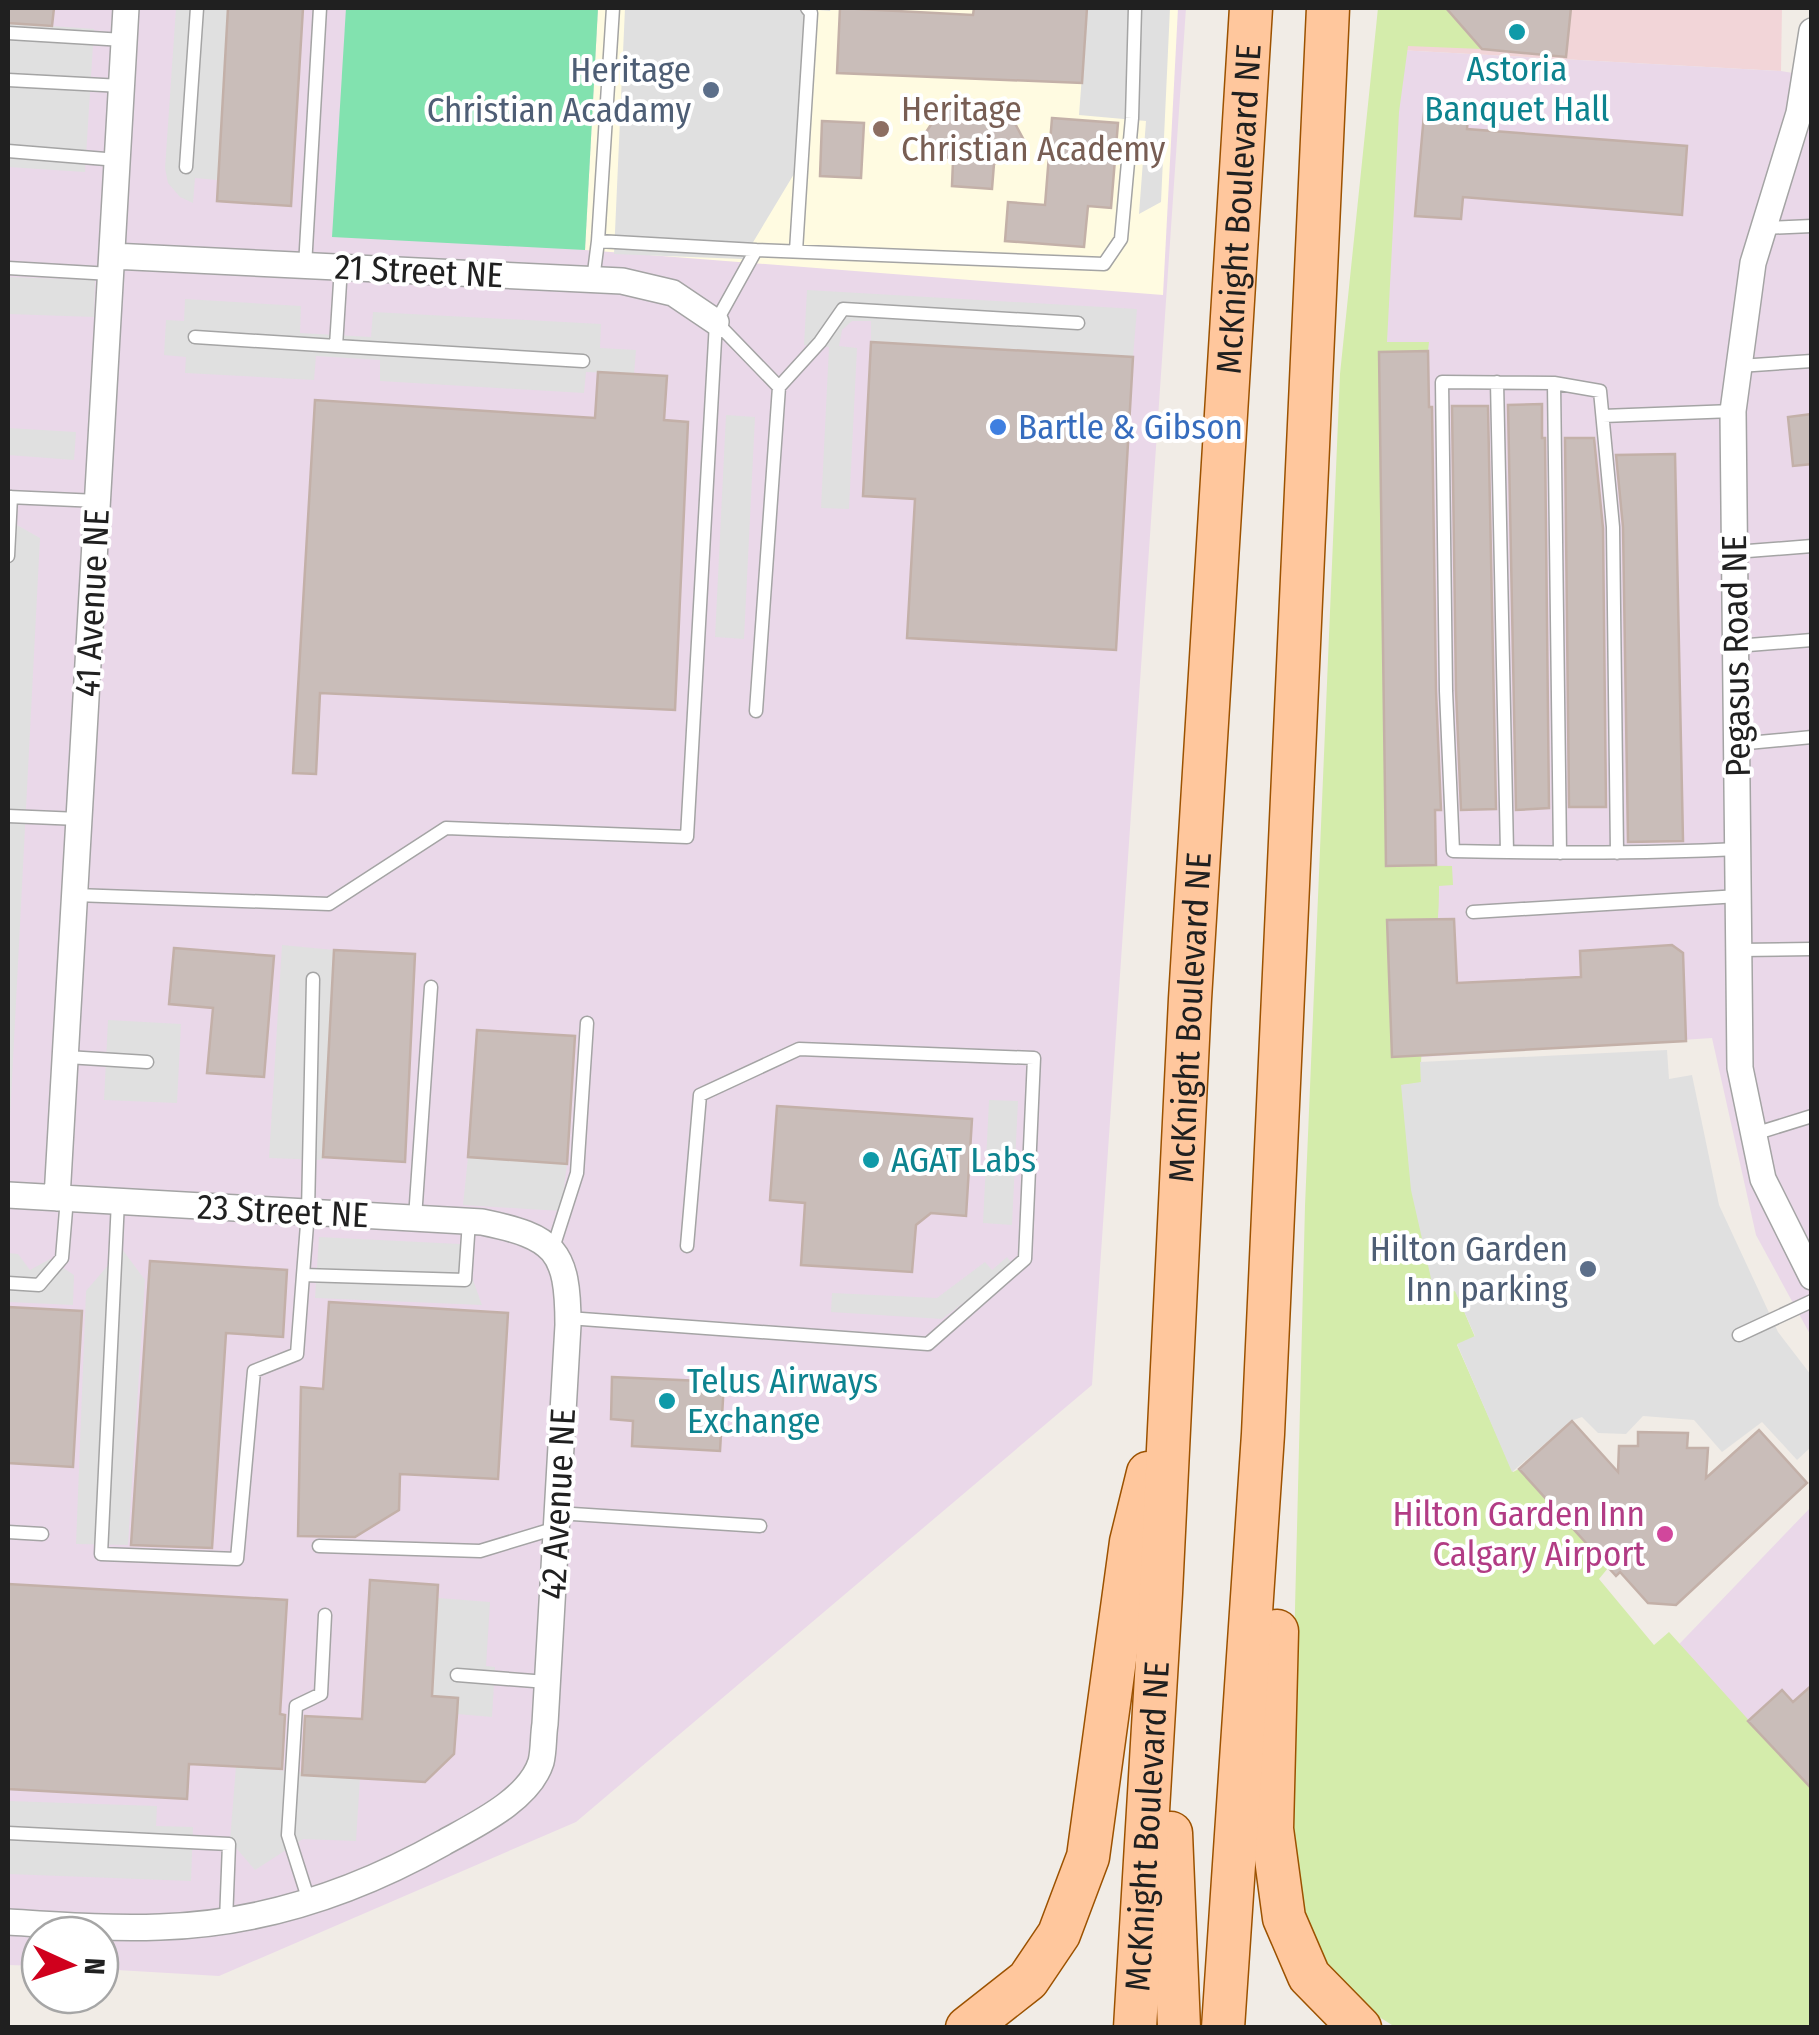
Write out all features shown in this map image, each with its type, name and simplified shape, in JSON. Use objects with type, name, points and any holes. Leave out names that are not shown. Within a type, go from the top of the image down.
[{"type":"main road","name":"McKnight Boulevard NE","points":[[1135,2028],[1251,8]]},
{"type":"main road","points":[[1311,8],[1324,92]]},
{"type":"main road","points":[[1223,2028],[1263,1434],[1328,8]]},
{"type":"main road","points":[[1320,212],[1344,88],[1354,8]]},
{"type":"main road","points":[[967,2028],[1028,1980],[1058,1934],[1088,1857],[1131,1542],[1169,1390]]},
{"type":"main road","points":[[1263,1434],[1278,1618],[1272,1829],[1284,1918],[1309,1976],[1360,2028]]},
{"type":"main road","points":[[1161,1593],[1179,2028]]},
{"type":"street","name":"41 Avenue NE","points":[[62,1198],[79,820],[126,8]]},
{"type":"street","name":"Pegasus Road NE","points":[[1812,31],[1805,115],[1753,262],[1733,410],[1740,1068],[1764,1179],[1812,1276]]},
{"type":"street","name":"21 Street NE","points":[[112,265],[340,267],[622,281],[673,293],[716,322]]},
{"type":"street","name":"23 Street NE","points":[[8,1196],[469,1222],[524,1231],[552,1248]]},
{"type":"street","name":"42 Avenue NE","points":[[309,1902],[384,1874],[474,1826],[512,1799],[540,1763],[568,1318],[568,1280],[552,1248]]},
{"type":"street","points":[[8,1922],[146,1928],[226,1920],[309,1902]]},
{"type":"lane","points":[[186,167],[197,8]]},
{"type":"lane","points":[[305,266],[320,8]]},
{"type":"lane","points":[[593,280],[613,8]]},
{"type":"lane","points":[[796,251],[811,13],[807,8]]},
{"type":"lane","points":[[598,241],[1104,264],[1121,238],[1132,118],[1135,8]]},
{"type":"lane","points":[[8,33],[124,40]]},
{"type":"lane","points":[[8,80],[122,86]]},
{"type":"lane","points":[[8,151],[118,160]]},
{"type":"lane","points":[[1763,228],[1812,226]]},
{"type":"lane","points":[[75,896],[329,904],[446,828],[687,837],[716,322],[756,250]]},
{"type":"lane","points":[[8,268],[112,265]]},
{"type":"lane","points":[[336,346],[340,267]]},
{"type":"lane","points":[[756,711],[779,388],[843,309],[1078,323]]},
{"type":"lane","points":[[716,322],[779,388]]},
{"type":"lane","points":[[196,336],[583,362]]},
{"type":"lane","points":[[1737,366],[1812,361]]},
{"type":"lane","points":[[1617,854],[1613,527],[1600,390],[1554,383],[1442,382],[1446,691],[1453,852],[1617,854],[1738,849]]},
{"type":"lane","points":[[1497,382],[1507,852]]},
{"type":"lane","points":[[1554,383],[1560,853]]},
{"type":"lane","points":[[1603,416],[1733,410]]},
{"type":"lane","points":[[8,556],[9,497],[98,501]]},
{"type":"lane","points":[[1735,552],[1812,546]]},
{"type":"lane","points":[[1736,646],[1812,640]]},
{"type":"lane","points":[[1737,744],[1812,737]]},
{"type":"lane","points":[[8,816],[79,820]]},
{"type":"lane","points":[[1473,912],[1738,896]]},
{"type":"lane","points":[[1739,950],[1812,949]]},
{"type":"lane","points":[[118,1201],[101,1554],[237,1559],[254,1371],[297,1354],[308,1212],[312,979]]},
{"type":"lane","points":[[415,1218],[431,986]]},
{"type":"lane","points":[[552,1248],[578,1173],[587,1023]]},
{"type":"lane","points":[[568,1318],[928,1344],[1025,1259],[1034,1058],[799,1049],[700,1095],[687,1246]]},
{"type":"lane","points":[[67,1057],[147,1062]]},
{"type":"lane","points":[[1754,1134],[1812,1116]]},
{"type":"lane","points":[[8,1284],[39,1285],[62,1258],[62,1198]]},
{"type":"lane","points":[[303,1274],[465,1280],[469,1222]]},
{"type":"lane","points":[[1739,1334],[1812,1302]]},
{"type":"lane","points":[[319,1546],[480,1551],[556,1520],[760,1526]]},
{"type":"lane","points":[[8,1532],[42,1534]]},
{"type":"lane","points":[[309,1902],[288,1835],[290,1798],[296,1706],[321,1694],[325,1615]]},
{"type":"lane","points":[[457,1676],[547,1682]]},
{"type":"lane","points":[[8,1833],[229,1844],[226,1920]]},
{"type":"shaded area","points":[[8,8],[1186,8],[1092,1385],[576,1822],[219,1976],[120,1970],[120,1915],[20,1915],[20,1965],[8,1965]]},
{"type":"shaded area","points":[[176,8],[228,8],[218,180],[195,178],[193,203],[180,197],[168,183],[165,168]]},
{"type":"shaded area","name":"Heritage Christian Academy","points":[[598,8],[1178,8],[1163,295],[585,250]]},
{"type":"shaded area","name":"Heritage Christian Acadamy","points":[[625,8],[831,8],[806,9],[797,169],[743,259],[614,254]]},
{"type":"shaded area","points":[[1087,8],[1170,8],[1161,202],[1139,214],[1146,121],[1079,115]]},
{"type":"shaded area","points":[[1404,8],[1782,8],[1781,71],[1398,50]]},
{"type":"shaded area","points":[[8,23],[94,29],[85,172],[8,167]]},
{"type":"shaded area","points":[[1398,50],[1781,71],[1811,76],[1811,1336],[1756,1235],[1712,1038],[1378,1060],[1367,455]]},
{"type":"shaded area","points":[[8,277],[95,280],[94,317],[8,314]]},
{"type":"shaded area","points":[[807,290],[1137,309],[1133,357],[871,342],[871,321],[852,321],[842,330],[839,346],[857,348],[849,509],[821,508],[829,347],[804,345]]},
{"type":"shaded area","points":[[185,299],[301,306],[300,333],[371,337],[373,312],[601,324],[600,348],[636,350],[634,374],[586,372],[584,393],[380,381],[380,360],[316,356],[314,380],[185,373],[186,357],[164,355],[166,320],[184,321]]},
{"type":"shaded area","points":[[726,415],[755,417],[744,639],[715,637]]},
{"type":"shaded area","points":[[8,428],[76,432],[74,460],[8,455]]},
{"type":"shaded area","points":[[8,520],[40,538],[9,1137],[8,1137]]},
{"type":"shaded area","points":[[282,945],[334,950],[323,1160],[269,1158]]},
{"type":"shaded area","points":[[108,1020],[181,1024],[177,1103],[104,1100]]},
{"type":"shaded area","name":"Hilton Garden Inn parking","points":[[1667,1050],[1669,1079],[1692,1075],[1719,1205],[1778,1332],[1811,1375],[1811,1447],[1797,1460],[1762,1422],[1722,1452],[1694,1420],[1643,1416],[1626,1434],[1598,1433],[1582,1417],[1571,1421],[1512,1472],[1457,1344],[1475,1336],[1455,1291],[1435,1296],[1411,1190],[1401,1085],[1421,1082],[1420,1062]]},
{"type":"shaded area","points":[[989,1100],[1018,1101],[1012,1225],[983,1223]]},
{"type":"shaded area","points":[[468,1157],[567,1164],[561,1211],[463,1205]]},
{"type":"shaded area","points":[[319,1237],[460,1244],[482,1305],[315,1298]]},
{"type":"shaded area","points":[[122,1249],[145,1280],[128,1545],[76,1544],[86,1291]]},
{"type":"shaded area","points":[[8,1253],[18,1254],[30,1270],[50,1259],[74,1275],[73,1305],[8,1302]]},
{"type":"shaded area","points":[[1007,1257],[1013,1265],[942,1319],[831,1312],[832,1293],[937,1298],[985,1262],[992,1270]]},
{"type":"shaded area","points":[[1811,1507],[1811,1836],[1661,1663]]},
{"type":"shaded area","points":[[438,1598],[490,1602],[486,1666],[495,1667],[492,1717],[457,1714],[458,1698],[432,1696]]},
{"type":"shaded area","points":[[236,1766],[360,1778],[356,1841],[303,1839],[255,1870],[230,1841]]},
{"type":"shaded area","points":[[8,1801],[157,1806],[156,1826],[193,1827],[191,1881],[8,1874]]},
{"type":"green space","points":[[346,8],[598,8],[585,250],[332,237]]},
{"type":"green space","points":[[1378,8],[1446,8],[1482,49],[1408,46],[1399,112],[1387,342],[1429,342],[1428,351],[1379,352],[1386,865],[1452,866],[1453,885],[1439,886],[1421,1083],[1402,1085],[1435,1296],[1455,1290],[1475,1337],[1457,1345],[1513,1472],[1519,1469],[1608,1568],[1599,1579],[1654,1645],[1669,1632],[1811,1789],[1811,2027],[1395,2027],[1355,2000],[1334,1975],[1304,1908],[1290,1810],[1305,1206],[1340,374]]},
{"type":"building","points":[[8,8],[54,8],[52,26],[8,23]]},
{"type":"building","points":[[228,8],[303,8],[291,206],[217,201]]},
{"type":"building","points":[[840,8],[973,15],[974,8],[1087,8],[1082,83],[837,73]]},
{"type":"building","name":"Astoria Banquet Hall","points":[[1446,8],[1571,8],[1566,57],[1482,49]]},
{"type":"building","points":[[1425,103],[1469,107],[1467,129],[1687,146],[1682,215],[1463,197],[1461,219],[1415,216]]},
{"type":"building","points":[[941,109],[1010,114],[1027,146],[994,164],[992,189],[952,186],[953,161],[921,140]]},
{"type":"building","points":[[1052,118],[1118,123],[1111,208],[1088,206],[1084,247],[1005,241],[1008,202],[1045,205]]},
{"type":"building","points":[[822,121],[864,123],[861,178],[820,176]]},
{"type":"building","name":"Bartle & Gibson","points":[[871,342],[1133,357],[1116,650],[907,638],[915,499],[863,496]]},
{"type":"building","points":[[1428,351],[1441,810],[1435,810],[1436,865],[1386,866],[1379,352]]},
{"type":"building","points":[[598,372],[667,376],[664,420],[688,422],[675,710],[320,693],[316,774],[293,773],[315,400],[595,418]]},
{"type":"building","points":[[1542,404],[1549,808],[1516,810],[1508,405]]},
{"type":"building","points":[[1452,406],[1488,406],[1496,809],[1461,810]]},
{"type":"building","points":[[1812,414],[1812,464],[1793,466],[1788,417]]},
{"type":"building","points":[[1565,438],[1594,438],[1603,528],[1606,807],[1569,807]]},
{"type":"building","points":[[1675,454],[1683,841],[1628,842],[1623,527],[1616,455]]},
{"type":"building","points":[[1454,919],[1457,983],[1581,977],[1580,951],[1672,945],[1683,953],[1686,1041],[1392,1057],[1387,920]]},
{"type":"building","points":[[174,948],[274,956],[264,1077],[207,1073],[213,1008],[169,1004]]},
{"type":"building","points":[[334,950],[415,954],[405,1162],[323,1157]]},
{"type":"building","points":[[477,1030],[575,1036],[567,1164],[468,1157]]},
{"type":"building","name":"AGAT Labs","points":[[777,1106],[972,1119],[966,1216],[931,1213],[916,1225],[912,1272],[801,1265],[805,1203],[770,1200]]},
{"type":"building","points":[[150,1261],[287,1270],[283,1337],[226,1333],[212,1548],[131,1545]]},
{"type":"building","points":[[329,1302],[508,1313],[498,1479],[400,1474],[399,1510],[355,1537],[298,1536],[301,1387],[323,1389]]},
{"type":"building","points":[[8,1307],[82,1311],[73,1467],[8,1463]]},
{"type":"building","name":"Telus Airways Exchange","points":[[612,1377],[724,1382],[720,1451],[632,1446],[633,1421],[611,1419]]},
{"type":"building","name":"Hilton Garden Inn Calgary Airport","points":[[1572,1421],[1618,1472],[1619,1446],[1638,1446],[1638,1432],[1688,1433],[1687,1448],[1708,1448],[1706,1478],[1759,1430],[1807,1483],[1676,1605],[1648,1603],[1620,1572],[1616,1576],[1519,1469]]},
{"type":"building","points":[[370,1580],[438,1585],[432,1696],[458,1698],[457,1714],[454,1754],[425,1782],[302,1775],[305,1716],[362,1719]]},
{"type":"building","points":[[8,1584],[287,1600],[280,1714],[285,1715],[282,1769],[189,1764],[187,1799],[8,1789]]},
{"type":"building","points":[[1812,1685],[1812,1789],[1748,1721],[1782,1690],[1793,1702]]},
{"type":"place","name":"Astoria Banquet Hall","points":[[1517,32]]},
{"type":"place","name":"Heritage Christian Acadamy","points":[[711,90]]},
{"type":"place","name":"Heritage Christian Academy","points":[[881,129]]},
{"type":"place","name":"Bartle & Gibson","points":[[998,427]]},
{"type":"place","name":"AGAT Labs","points":[[871,1160]]},
{"type":"place","name":"Hilton Garden Inn parking","points":[[1588,1269]]},
{"type":"place","name":"Telus Airways Exchange","points":[[667,1401]]},
{"type":"place","name":"Hilton Garden Inn Calgary Airport","points":[[1665,1534]]}]
